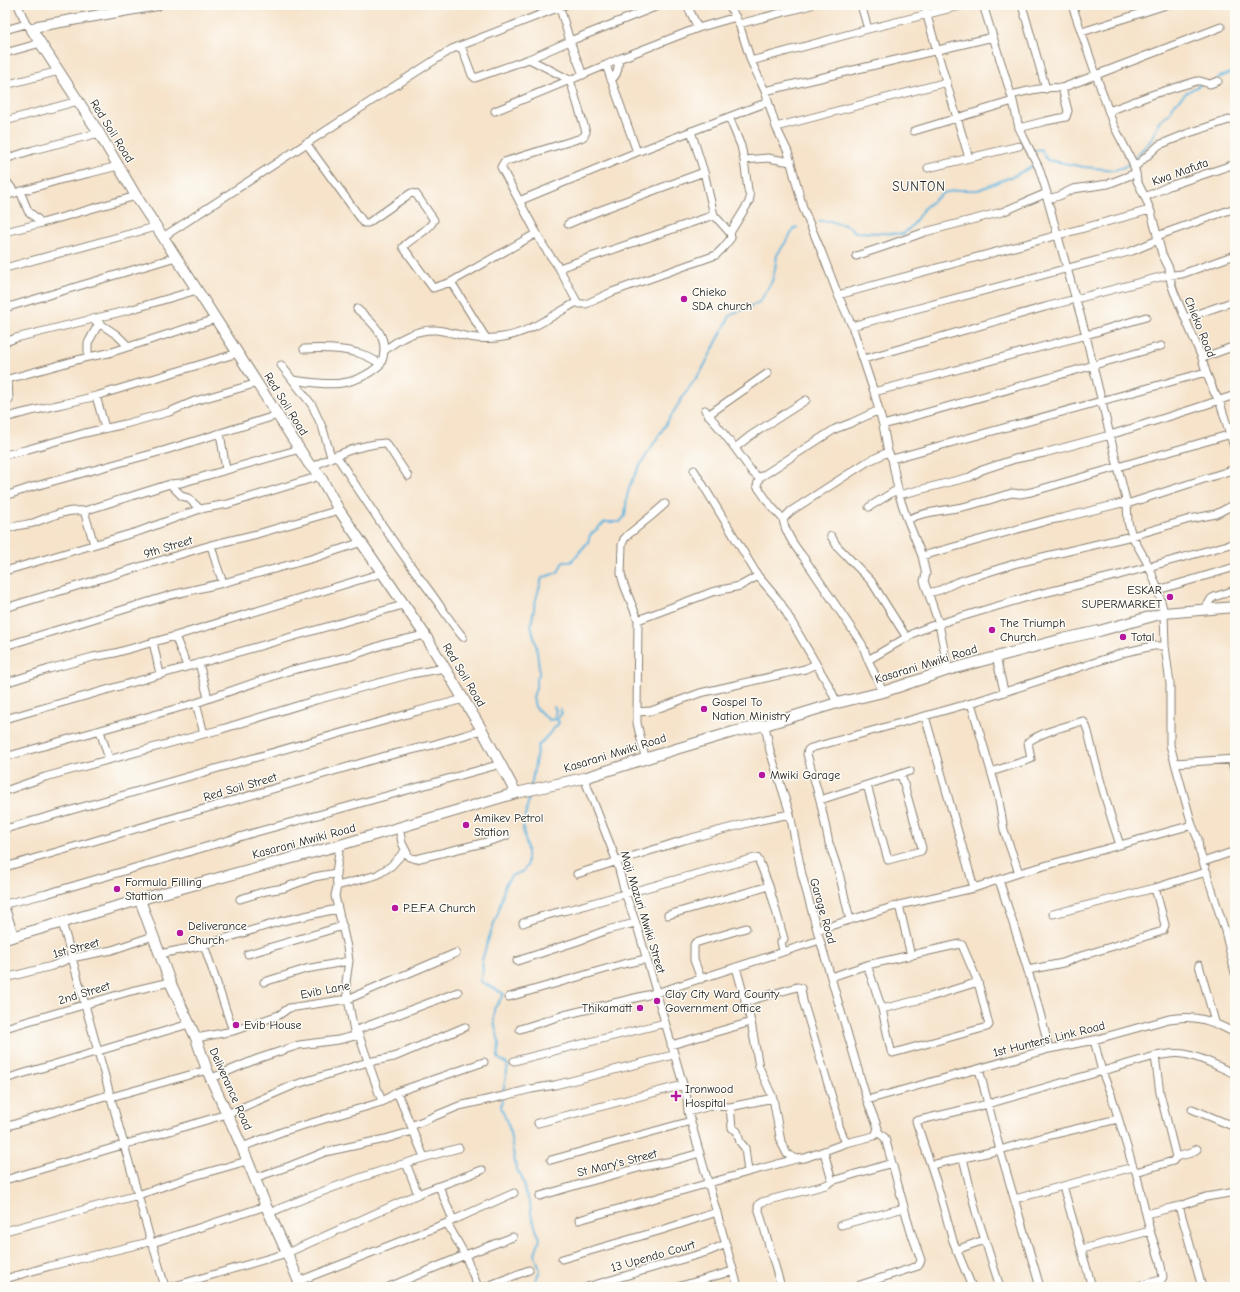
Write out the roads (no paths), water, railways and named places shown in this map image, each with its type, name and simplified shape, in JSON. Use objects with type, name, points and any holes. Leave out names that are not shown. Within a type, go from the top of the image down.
[{"type":"street","points":[[18,5],[29,27]]},
{"type":"street","points":[[5,30],[38,26],[157,5]]},
{"type":"street","points":[[461,46],[472,75],[475,78],[529,59],[660,5]]},
{"type":"street","points":[[687,5],[698,28]]},
{"type":"street","points":[[729,5],[738,20],[751,61],[765,91],[776,127],[791,162],[803,208],[852,326],[864,359],[883,425],[888,452],[892,459],[899,492],[922,556],[926,574],[924,581],[939,624],[948,670]]},
{"type":"street","points":[[495,111],[618,59],[698,28],[811,5]]},
{"type":"street","points":[[861,5],[868,29]]},
{"type":"street","points":[[924,5],[969,158]]},
{"type":"street","points":[[751,61],[964,5]]},
{"type":"street","points":[[984,5],[1012,98],[1019,128],[1033,159],[1039,168],[1086,335],[1119,467],[1127,503],[1128,522],[1132,536],[1149,566],[1158,590],[1164,613],[1165,646],[1170,684],[1170,744],[1192,824],[1198,839],[1199,849],[1233,954],[1235,973]]},
{"type":"street","points":[[1022,5],[1046,89]]},
{"type":"street","points":[[1072,5],[1108,111],[1133,165],[1137,181],[1145,197]]},
{"type":"street","points":[[1082,32],[1166,5]]},
{"type":"street","points":[[163,237],[400,82],[452,50],[561,6],[570,41],[583,75]]},
{"type":"street","name":"Red Soil Road","points":[[29,27],[99,133],[155,227],[216,318],[300,449],[320,476],[339,510],[425,635],[482,730],[516,792]]},
{"type":"street","points":[[914,131],[958,118],[1029,91],[1056,87],[1062,88],[1221,27]]},
{"type":"street","points":[[765,91],[993,37]]},
{"type":"street","points":[[5,53],[41,43]]},
{"type":"street","points":[[529,59],[570,80],[586,127],[586,132],[581,138],[504,162],[502,167],[544,247],[559,268],[577,302],[580,304],[586,304],[612,292],[716,255],[723,248],[731,238],[730,233],[750,200],[741,146],[729,118]]},
{"type":"street","points":[[611,80],[615,76],[619,65],[618,59]]},
{"type":"street","points":[[606,65],[637,152]]},
{"type":"street","points":[[5,85],[58,71]]},
{"type":"street","points":[[1108,111],[1154,94],[1197,81],[1210,84],[1218,81]]},
{"type":"street","points":[[776,127],[947,82]]},
{"type":"street","points":[[1019,128],[1066,117],[1068,111],[1062,88]]},
{"type":"street","points":[[5,121],[78,101]]},
{"type":"street","points":[[519,201],[637,152],[768,102]]},
{"type":"street","points":[[856,256],[925,232],[1002,212],[1047,196],[1059,196],[1073,189],[1108,184],[1159,146],[1189,133],[1235,118]]},
{"type":"street","points":[[691,131],[704,172],[714,215],[730,233]]},
{"type":"street","points":[[5,159],[33,150],[99,133]]},
{"type":"street","points":[[306,143],[364,223],[368,223],[411,193],[416,194],[434,220],[432,225],[403,247],[434,288],[451,282],[537,233]]},
{"type":"street","points":[[928,168],[1019,146]]},
{"type":"street","points":[[744,160],[768,158],[791,162]]},
{"type":"street","name":"Kwa Mafuta","points":[[1150,210],[1145,197],[1169,186],[1235,164]]},
{"type":"street","points":[[5,196],[63,179],[90,174],[118,166]]},
{"type":"street","points":[[568,224],[601,210],[704,172]]},
{"type":"street","points":[[5,178],[6,182],[18,192],[28,211],[42,223]]},
{"type":"street","points":[[5,232],[136,196]]},
{"type":"street","points":[[852,326],[1132,251],[1157,238],[1235,208]]},
{"type":"street","points":[[838,295],[1150,210]]},
{"type":"street","name":"Chieko Road","points":[[1150,210],[1162,254],[1169,268],[1171,283],[1202,358],[1214,392],[1219,400],[1233,434],[1235,450]]},
{"type":"street","points":[[559,268],[714,215]]},
{"type":"street","points":[[5,268],[155,227]]},
{"type":"street","points":[[864,359],[1045,307],[1164,276],[1195,270],[1235,255]]},
{"type":"street","points":[[5,308],[176,257]]},
{"type":"street","points":[[451,282],[486,338]]},
{"type":"street","points":[[5,342],[16,338],[96,321],[197,290]]},
{"type":"street","points":[[1185,318],[1235,301]]},
{"type":"street","points":[[384,351],[395,342],[407,336],[436,330],[471,337],[486,338],[503,337],[519,333],[577,302]]},
{"type":"street","points":[[293,380],[321,384],[350,382],[373,371],[381,364],[384,357],[384,345],[381,335],[372,321],[357,309]]},
{"type":"street","points":[[874,392],[1086,335],[1146,317]]},
{"type":"street","points":[[5,404],[9,400],[7,380],[88,357],[109,353],[216,318]]},
{"type":"street","points":[[96,321],[116,335],[128,346]]},
{"type":"street","points":[[88,357],[88,343],[96,321]]},
{"type":"street","points":[[883,425],[1161,346]]},
{"type":"street","points":[[1202,358],[1235,346]]},
{"type":"street","points":[[304,349],[326,348],[359,353],[381,364]]},
{"type":"street","points":[[6,416],[96,396],[238,353]]},
{"type":"street","points":[[281,365],[312,405],[324,428],[333,456],[452,624],[463,637]]},
{"type":"street","points":[[892,459],[1206,372]]},
{"type":"street","points":[[759,478],[752,472],[706,412],[768,373]]},
{"type":"street","points":[[5,455],[169,412],[195,401],[258,384]]},
{"type":"street","points":[[869,508],[899,492],[970,477],[982,470],[1014,459],[1044,453],[1110,435],[1235,395]]},
{"type":"street","points":[[96,396],[105,428]]},
{"type":"street","points":[[735,448],[750,436],[806,400]]},
{"type":"street","points":[[879,410],[835,429],[759,478],[757,486],[771,506],[783,519],[784,526],[798,550],[859,638],[884,692]]},
{"type":"street","points":[[5,496],[32,487],[166,450],[278,415]]},
{"type":"street","points":[[220,433],[226,470]]},
{"type":"street","points":[[908,520],[923,514],[958,508],[1012,493],[1020,494],[1032,492],[1233,434]]},
{"type":"street","points":[[312,467],[351,449],[384,443],[388,446],[408,476]]},
{"type":"street","points":[[5,529],[28,524],[64,512],[76,510],[84,511],[170,484],[181,483],[300,449]]},
{"type":"street","points":[[783,519],[791,510],[867,462],[888,452]]},
{"type":"street","points":[[922,556],[1050,520],[1127,503],[1235,469]]},
{"type":"street","points":[[694,470],[758,576],[780,602],[837,702]]},
{"type":"street","points":[[5,571],[140,531],[200,509],[228,504],[320,476]]},
{"type":"street","points":[[170,484],[182,496],[188,498],[200,509]]},
{"type":"street","points":[[645,757],[637,723],[638,620],[621,574],[622,545],[624,539],[629,534],[665,504]]},
{"type":"street","points":[[928,593],[1017,563],[1132,536],[1190,519],[1216,514],[1235,504]]},
{"type":"street","name":"9th Street","points":[[5,608],[211,545],[256,534],[339,510]]},
{"type":"street","points":[[84,511],[94,544]]},
{"type":"street","points":[[831,536],[837,546],[871,581],[907,638]]},
{"type":"street","points":[[5,646],[172,595],[223,583],[314,558],[362,542]]},
{"type":"street","points":[[868,660],[916,632],[939,624],[1031,596],[1235,543]]},
{"type":"street","points":[[211,545],[223,583]]},
{"type":"street","points":[[1158,590],[1235,567]]},
{"type":"street","points":[[5,683],[49,669],[115,654],[382,573]]},
{"type":"street","points":[[638,620],[712,592],[740,586],[758,576]]},
{"type":"street","points":[[1205,610],[1214,597],[1235,590]]},
{"type":"street","points":[[5,719],[403,605]]},
{"type":"street","name":"Kasarani Mwiki Road","points":[[10,938],[140,900],[340,845],[516,792],[584,778],[645,757],[733,732],[765,726],[837,702],[884,692],[948,670],[996,657],[1164,613],[1235,607]]},
{"type":"street","points":[[5,757],[196,702],[288,671],[351,656],[384,644],[425,635]]},
{"type":"street","points":[[175,636],[187,666]]},
{"type":"street","points":[[153,642],[160,674]]},
{"type":"street","points":[[850,920],[807,754],[808,750],[971,703],[1126,652],[1153,646],[1165,646]]},
{"type":"street","points":[[996,657],[1004,691]]},
{"type":"street","points":[[199,663],[208,698]]},
{"type":"street","points":[[637,712],[651,711],[700,693],[805,669],[816,664]]},
{"type":"street","points":[[5,791],[45,777],[204,734],[369,685],[410,674],[445,668]]},
{"type":"street","points":[[5,829],[395,717],[464,699]]},
{"type":"street","points":[[196,702],[204,734]]},
{"type":"street","points":[[971,703],[998,795],[1004,830],[1019,873]]},
{"type":"street","points":[[925,716],[974,888]]},
{"type":"street","points":[[991,772],[1031,759],[1028,742],[1033,738],[1083,721],[1086,724],[1099,777],[1120,845]]},
{"type":"street","name":"Garage Road","points":[[765,726],[770,751],[790,814],[802,875],[830,977],[867,1100],[878,1128],[877,1131],[885,1138],[904,1208],[921,1260],[918,1266],[860,1285],[861,1287]]},
{"type":"street","points":[[100,730],[109,759]]},
{"type":"street","name":"Red Soil Street","points":[[5,867],[382,757],[432,745],[482,730]]},
{"type":"street","points":[[1175,763],[1233,759],[1235,773]]},
{"type":"street","points":[[10,938],[5,906],[240,837],[501,764]]},
{"type":"street","points":[[820,800],[910,771]]},
{"type":"street","points":[[867,785],[888,860],[921,851],[922,848],[901,774]]},
{"type":"street","name":"Maji Mazuri Mwiki Street","points":[[584,778],[617,862],[687,1098],[688,1112],[738,1287]]},
{"type":"street","points":[[577,874],[684,840],[752,822],[790,814]]},
{"type":"street","points":[[817,930],[899,905],[974,888],[1019,873],[1192,824]]},
{"type":"street","points":[[399,827],[405,851],[409,857],[416,859],[506,836]]},
{"type":"street","points":[[340,845],[336,873],[337,886],[335,896],[337,909],[343,926],[349,961],[346,982],[348,999],[356,1033],[382,1102]]},
{"type":"street","points":[[337,886],[376,876],[391,866],[405,851]]},
{"type":"street","points":[[1204,862],[1235,851]]},
{"type":"street","points":[[523,923],[537,917],[757,858],[769,886],[784,939],[781,942],[783,951]]},
{"type":"street","points":[[1053,914],[1155,888],[1207,872]]},
{"type":"street","points":[[240,899],[266,891],[284,888],[314,877],[336,873]]},
{"type":"street","points":[[999,880],[1028,970],[1044,1025],[1049,1049]]},
{"type":"street","points":[[668,915],[769,886]]},
{"type":"street","points":[[1028,970],[1063,963],[1163,931],[1165,926],[1155,888]]},
{"type":"street","name":"Deliverance Road","points":[[140,900],[170,982],[196,1038],[267,1210],[300,1284]]},
{"type":"street","points":[[899,905],[911,956]]},
{"type":"street","points":[[160,954],[204,945],[282,921],[337,909]]},
{"type":"street","points":[[62,922],[151,1243],[165,1287]]},
{"type":"street","points":[[517,961],[608,930],[635,923]]},
{"type":"street","points":[[248,954],[343,926]]},
{"type":"street","points":[[700,979],[694,960],[695,943],[746,928]]},
{"type":"street","name":"1st Street","points":[[5,978],[52,966],[71,958],[112,950],[153,936]]},
{"type":"street","points":[[520,1029],[564,1015],[656,993],[820,940]]},
{"type":"street","points":[[830,977],[867,965],[960,944],[963,947],[978,982],[989,1025],[987,1027],[893,1053],[891,1051],[882,1009],[867,965]]},
{"type":"street","points":[[204,945],[233,1031]]},
{"type":"street","name":"Evib Lane","points":[[196,1038],[233,1031],[279,1015],[289,1008],[348,999],[456,953]]},
{"type":"street","points":[[509,997],[609,968],[646,959]]},
{"type":"street","points":[[264,982],[306,969],[349,961]]},
{"type":"street","points":[[1199,965],[1215,1022]]},
{"type":"street","points":[[736,967],[751,1022],[759,1067],[773,1098],[781,1142],[787,1154],[796,1159]]},
{"type":"street","name":"2nd Street","points":[[5,1028],[130,991],[170,982]]},
{"type":"street","points":[[882,1009],[930,997],[978,982]]},
{"type":"street","points":[[745,1002],[797,987],[802,988],[803,1001],[837,1114],[839,1126],[846,1144]]},
{"type":"street","points":[[5,1127],[105,1096],[111,1097],[210,1074],[299,1045],[338,1040],[458,992]]},
{"type":"street","name":"1st Hunters' Link Road","points":[[867,1100],[1049,1049],[1094,1040],[1169,1019],[1181,1017],[1215,1022],[1235,1033]]},
{"type":"street","points":[[671,1044],[751,1022]]},
{"type":"street","points":[[514,1061],[665,1023]]},
{"type":"street","points":[[5,1079],[189,1024]]},
{"type":"street","points":[[5,1180],[228,1114],[294,1085],[368,1062],[394,1057],[465,1028]]},
{"type":"street","points":[[1094,1040],[1102,1072],[1111,1094],[1134,1169],[1150,1231],[1160,1261],[1163,1277],[1161,1280],[1133,1287]]},
{"type":"street","points":[[972,1287],[956,1250],[931,1165],[916,1121],[988,1104],[1155,1056],[1171,1053],[1195,1057],[1235,1074]]},
{"type":"street","points":[[254,1178],[325,1152],[385,1139],[458,1106],[595,1076],[673,1055]]},
{"type":"street","points":[[1155,1056],[1160,1093],[1176,1157]]},
{"type":"street","points":[[242,1147],[284,1130],[382,1102],[397,1092],[484,1062]]},
{"type":"street","points":[[979,1069],[1000,1150],[1040,1287]]},
{"type":"street","points":[[538,1123],[683,1085]]},
{"type":"street","points":[[397,1092],[424,1157]]},
{"type":"street","points":[[688,1112],[710,1106],[730,1107],[773,1098]]},
{"type":"street","points":[[730,1107],[732,1128],[737,1131],[740,1142],[745,1148],[748,1172]]},
{"type":"street","points":[[1192,1109],[1235,1127]]},
{"type":"street","points":[[931,1165],[1000,1150],[1050,1135],[1118,1119]]},
{"type":"street","points":[[551,1160],[691,1121]]},
{"type":"street","points":[[579,1220],[748,1172],[805,1158],[874,1136],[877,1131]]},
{"type":"street","points":[[5,1279],[58,1264],[149,1242],[151,1243],[267,1210],[424,1157],[459,1148]]},
{"type":"street","points":[[1015,1198],[1173,1161],[1176,1157],[1192,1153],[1197,1149]]},
{"type":"street","points":[[824,1152],[832,1181]]},
{"type":"street","name":"St Mary's Street","points":[[540,1196],[642,1167],[672,1162],[700,1153]]},
{"type":"street","points":[[963,1158],[984,1240],[1000,1287]]},
{"type":"street","points":[[5,1231],[138,1195],[191,1177],[247,1161]]},
{"type":"street","points":[[406,1163],[418,1194]]},
{"type":"street","points":[[781,1287],[758,1207],[759,1204],[826,1185],[832,1181],[892,1163]]},
{"type":"street","points":[[171,1287],[287,1253],[418,1194],[482,1170]]},
{"type":"street","points":[[439,1186],[450,1221],[478,1287]]},
{"type":"street","points":[[1063,1186],[1092,1287]]},
{"type":"street","points":[[1146,1214],[1179,1206],[1206,1197],[1235,1192]]},
{"type":"street","points":[[300,1284],[514,1193]]},
{"type":"street","points":[[1179,1206],[1202,1287]]},
{"type":"street","points":[[841,1225],[904,1208]]},
{"type":"street","points":[[562,1259],[662,1230],[717,1212]]},
{"type":"street","points":[[1082,1249],[1150,1231]]},
{"type":"street","points":[[389,1287],[465,1255],[513,1237]]},
{"type":"street","points":[[956,1250],[984,1240]]},
{"type":"street","name":"13 Upendo Court","points":[[586,1287],[707,1252],[726,1244]]},
{"type":"street","points":[[485,1287],[529,1270]]},
{"type":"street","points":[[677,1287],[733,1271]]},
{"type":"waterway","points":[[1218,78],[1235,71]]},
{"type":"waterway","points":[[1134,159],[1151,140],[1160,120],[1170,113],[1173,106],[1187,92],[1202,84]]},
{"type":"waterway","points":[[1034,152],[1041,149],[1047,160],[1084,167],[1114,170],[1124,167],[1131,162]]},
{"type":"waterway","points":[[819,221],[831,221],[837,224],[846,225],[855,232],[903,234],[912,226],[924,208],[943,193],[957,190],[978,190],[1016,175],[1036,164]]},
{"type":"waterway","points":[[531,787],[538,746],[559,723],[557,719],[549,720],[535,707],[533,697],[536,688],[536,679],[539,675],[539,667],[531,625],[542,578],[558,572],[563,562],[571,562],[588,542],[590,535],[605,522],[620,522],[625,516],[627,496],[631,482],[641,464],[686,392],[702,370],[730,316],[758,303],[762,298],[772,281],[777,255],[797,227]]},
{"type":"waterway","points":[[554,707],[556,710],[554,719]]},
{"type":"waterway","points":[[557,719],[562,713],[560,709]]},
{"type":"waterway","points":[[503,1093],[508,1065],[498,1058],[499,1042],[494,1021],[494,1009],[504,994],[480,981],[483,970],[482,960],[498,913],[505,885],[511,876],[523,871],[527,866],[527,849],[523,828],[530,793]]},
{"type":"waterway","points":[[502,1098],[501,1107],[509,1127],[516,1169],[521,1175],[525,1187],[524,1191],[530,1203],[531,1214],[540,1238],[535,1254],[540,1270],[533,1287]]},
{"type":"place","name":"Chieko SDA church","points":[[684,299]]},
{"type":"place","name":"ESKAR SUPERMARKET","points":[[1170,597]]},
{"type":"place","name":"The Triumph Church","points":[[992,630]]},
{"type":"place","name":"Total","points":[[1123,637]]},
{"type":"place","name":"Gospel To Nation Ministry","points":[[704,709]]},
{"type":"place","name":"Mwiki Garage","points":[[762,775]]},
{"type":"place","name":"Amikev Petrol Station","points":[[466,825]]},
{"type":"place","name":"Formula Filling Stattion","points":[[117,889]]},
{"type":"place","name":"P.E.F.A Church","points":[[395,908]]},
{"type":"place","name":"Deliverance Church","points":[[180,933]]},
{"type":"place","name":"Clay City Ward County Government Office","points":[[657,1001]]},
{"type":"place","name":"Thikamatt","points":[[640,1008]]},
{"type":"place","name":"Evib House","points":[[236,1025]]},
{"type":"place","name":"Ironwood Hospital","points":[[676,1096]]},
{"type":"district","name":"SUNTON","points":[[919,186]]}]
